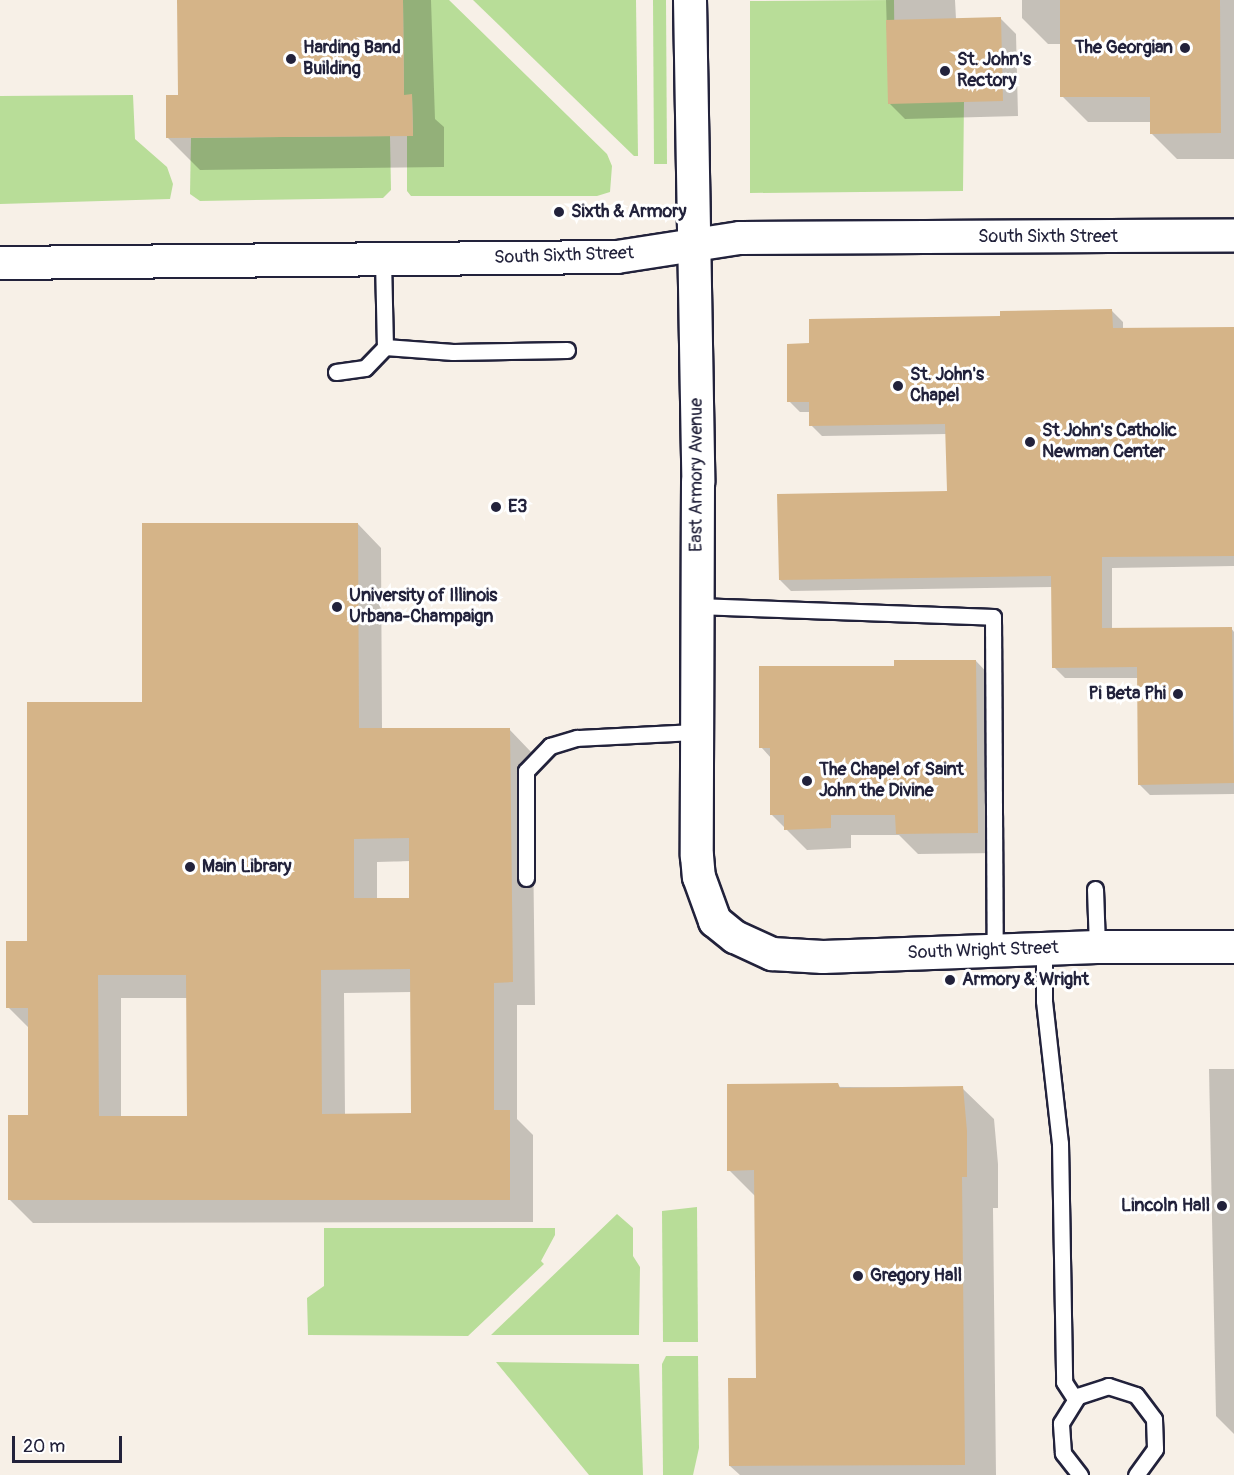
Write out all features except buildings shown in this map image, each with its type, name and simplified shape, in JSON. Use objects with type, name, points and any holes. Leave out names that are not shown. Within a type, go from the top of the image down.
[{"type":"street","name":"East Armory Avenue","points":[[690,0],[699,877],[715,921],[735,937]]},
{"type":"street","name":"South Sixth Street","points":[[0,263],[617,257],[740,238],[1234,235]]},
{"type":"street","name":"South Wright Street","points":[[735,937],[772,954],[823,957],[995,952],[1044,948],[1234,947]]},
{"type":"lane","points":[[336,372],[365,368],[385,347],[383,260]]},
{"type":"lane","points":[[385,347],[453,352],[567,350]]},
{"type":"lane","points":[[697,606],[993,617],[995,952]]},
{"type":"lane","points":[[526,878],[526,771],[550,746],[577,738],[697,732]]},
{"type":"lane","points":[[1095,889],[1097,947]]},
{"type":"lane","points":[[1044,948],[1044,1001],[1060,1143],[1064,1382],[1075,1399]]},
{"type":"lane","points":[[1080,1475],[1066,1460],[1060,1438],[1061,1423],[1075,1399],[1092,1389],[1108,1386],[1123,1388],[1147,1405],[1154,1419],[1155,1449],[1136,1475]]},
{"type":"green space","points":[[403,0],[449,0],[607,154],[612,166],[610,192],[597,196],[411,196],[407,191],[407,136],[413,136],[412,95],[404,95]]},
{"type":"green space","points":[[473,0],[636,0],[638,156],[634,156]]},
{"type":"green space","points":[[653,0],[666,0],[667,164],[654,164]]},
{"type":"green space","points":[[894,0],[895,102],[964,101],[963,191],[750,193],[750,1]]},
{"type":"green space","points":[[133,95],[135,139],[167,167],[173,184],[170,199],[0,204],[0,96]]},
{"type":"green space","points":[[390,136],[391,190],[383,198],[200,201],[190,194],[191,138]]},
{"type":"green space","points":[[697,1207],[698,1342],[663,1342],[662,1211]]},
{"type":"green space","points":[[617,1214],[633,1228],[633,1256],[640,1267],[639,1335],[491,1335]]},
{"type":"green space","points":[[324,1228],[555,1228],[555,1235],[541,1261],[544,1264],[468,1336],[308,1335],[307,1298],[324,1286]]},
{"type":"green space","points":[[666,1356],[698,1356],[699,1448],[693,1475],[663,1475],[662,1364]]},
{"type":"green space","points":[[496,1362],[639,1364],[643,1475],[589,1475]]},
{"type":"place","name":"The Georgian","points":[[1185,48]]},
{"type":"place","name":"Harding Band Building","points":[[291,59]]},
{"type":"place","name":"St. John's Rectory","points":[[945,71]]},
{"type":"place","name":"Sixth & Armory","points":[[559,212]]},
{"type":"place","name":"St. John's Chapel","points":[[898,386]]},
{"type":"place","name":"St John's Catholic Newman Center","points":[[1030,442]]},
{"type":"place","name":"E3","points":[[496,507]]},
{"type":"place","name":"University of Illinois Urbana-Champaign","points":[[337,607]]},
{"type":"place","name":"Pi Beta Phi","points":[[1178,694]]},
{"type":"place","name":"The Chapel of Saint John the Divine","points":[[807,781]]},
{"type":"place","name":"Main Library","points":[[190,867]]},
{"type":"place","name":"Armory & Wright","points":[[950,980]]},
{"type":"place","name":"Lincoln Hall","points":[[1222,1206]]},
{"type":"place","name":"Gregory Hall","points":[[858,1276]]}]
